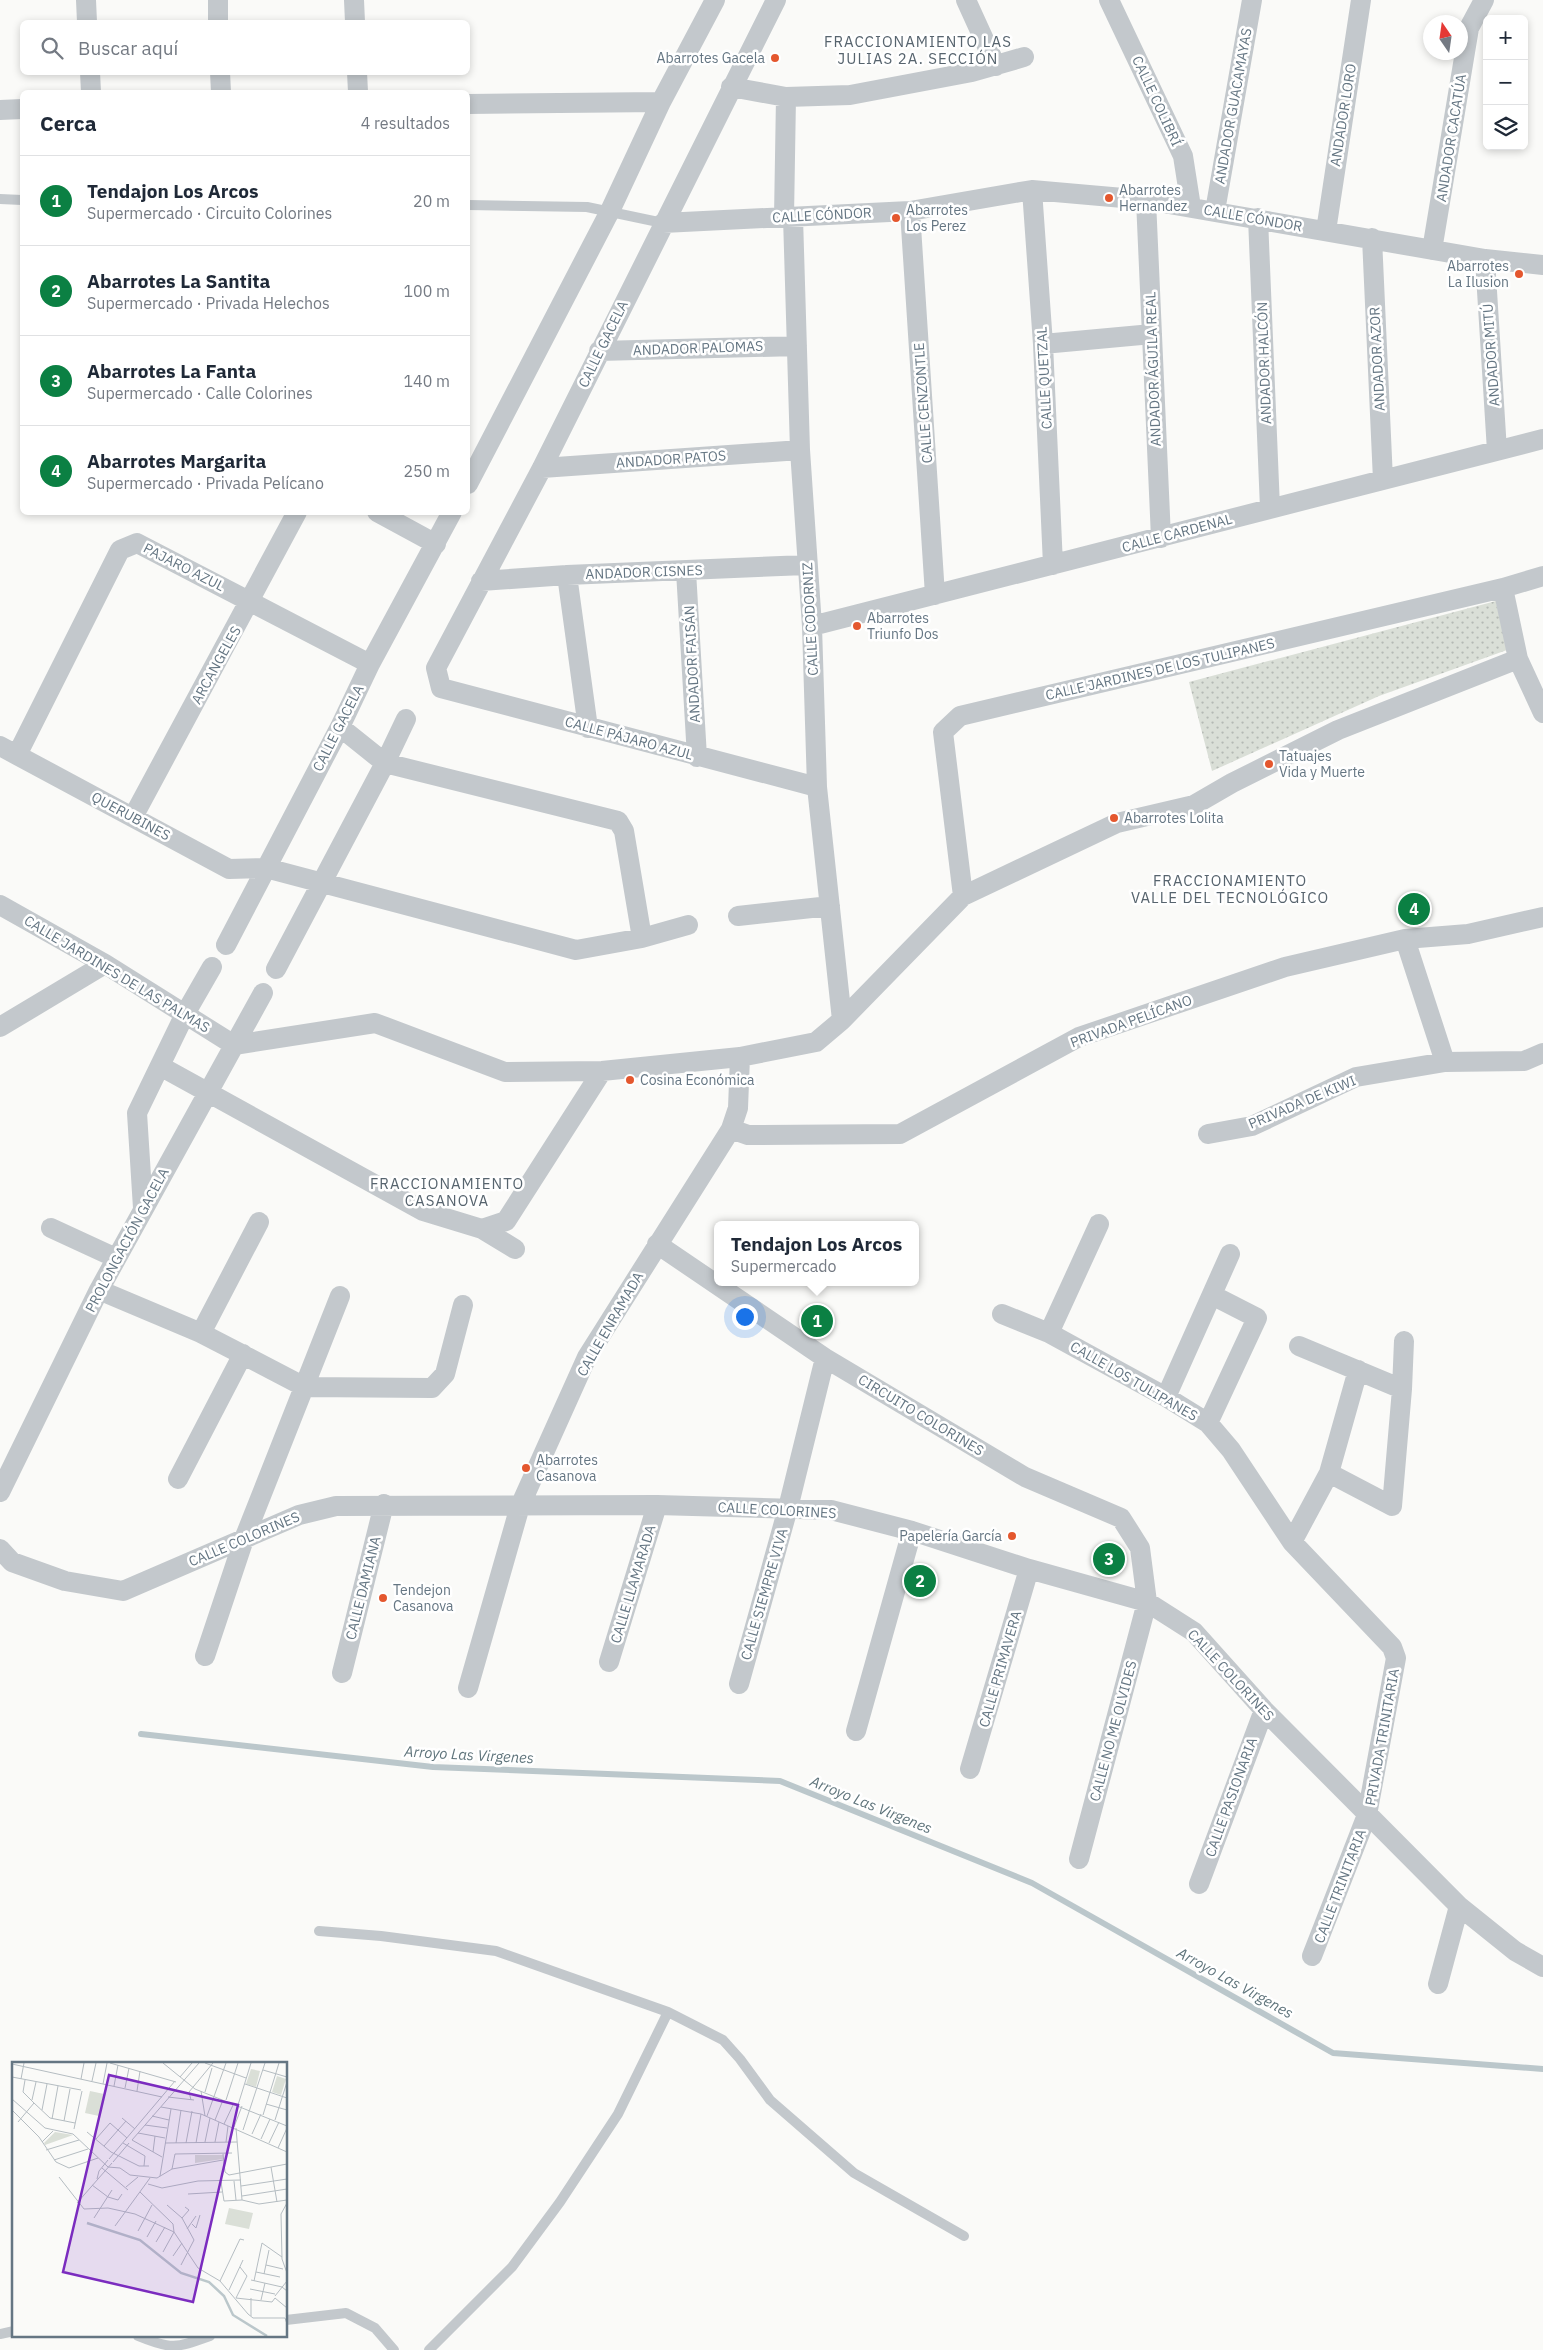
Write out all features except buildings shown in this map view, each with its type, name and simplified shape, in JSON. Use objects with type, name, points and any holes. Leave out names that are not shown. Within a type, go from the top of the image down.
[{"type":"street","points":[[86,0],[87,20]]},
{"type":"street","points":[[218,0],[218,20]]},
{"type":"street","points":[[354,0],[355,20]]},
{"type":"street","points":[[470,480],[610,211],[661,102],[715,0]]},
{"type":"street","name":"CALLE GACELA","points":[[441,688],[436,668],[542,468],[776,0]]},
{"type":"street","points":[[966,0],[996,66]]},
{"type":"street","name":"CALLE COLIBRÍ","points":[[1109,0],[1183,156],[1190,207]]},
{"type":"street","name":"ANDADOR GUACAMAYAS","points":[[1215,212],[1252,0]]},
{"type":"street","name":"ANDADOR LORO","points":[[1326,231],[1360,0]]},
{"type":"street","name":"ANDADOR CACATÚA","points":[[1432,250],[1469,28],[1484,0]]},
{"type":"street","points":[[731,88],[786,97],[850,95],[996,66],[1024,57]]},
{"type":"street","points":[[90,75],[90,90]]},
{"type":"street","points":[[220,75],[221,90]]},
{"type":"street","points":[[357,75],[358,90]]},
{"type":"street","name":"CALLE CODORNIZ","points":[[786,97],[789,217],[797,346],[806,565],[812,626],[817,787],[842,1020]]},
{"type":"street","points":[[470,104],[661,102]]},
{"type":"street","points":[[0,110],[20,109]]},
{"type":"street","name":"CALLE CÓNDOR","points":[[663,223],[910,211],[1032,190],[1146,200],[1485,259],[1543,265]]},
{"type":"street","name":"CALLE QUETZAL","points":[[1032,190],[1043,344],[1053,565]]},
{"type":"street","name":"ANDADOR ÁGUILA REAL","points":[[1146,200],[1161,538]]},
{"type":"street","name":"CALLE CENZONTLE","points":[[910,211],[935,595]]},
{"type":"street","name":"ANDADOR HALCÓN","points":[[1258,218],[1270,508]]},
{"type":"street","name":"ANDADOR AZOR","points":[[1372,238],[1383,480]]},
{"type":"street","name":"ANDADOR MITÚ","points":[[1485,259],[1497,451]]},
{"type":"street","points":[[1043,344],[1152,334]]},
{"type":"street","name":"ANDADOR PALOMAS","points":[[599,351],[797,346]]},
{"type":"street","name":"CALLE CARDENAL","points":[[812,626],[1543,439]]},
{"type":"street","name":"ANDADOR PATOS","points":[[542,468],[800,450]]},
{"type":"street","name":"ARCANGELES","points":[[133,817],[251,602],[295,515]]},
{"type":"street","points":[[383,515],[436,544]]},
{"type":"street","name":"CALLE GACELA","points":[[226,945],[340,727],[370,664],[450,515]]},
{"type":"street","name":"PAJARO AZUL","points":[[8,750],[120,550],[137,543],[370,664]]},
{"type":"street","name":"ANDADOR CISNES","points":[[481,581],[567,575],[806,565]]},
{"type":"street","name":"ANDADOR FAISÁN","points":[[686,571],[697,757]]},
{"type":"street","points":[[567,575],[588,728]]},
{"type":"street","name":"CALLE JARDINES DE LOS TULIPANES","points":[[963,896],[943,732],[960,716],[1503,588],[1543,576]]},
{"type":"street","points":[[1503,588],[1518,659],[1543,713]]},
{"type":"street","points":[[234,1045],[375,1023],[505,1072],[602,1071],[740,1057],[816,1042],[842,1020],[963,896],[1117,823],[1194,805],[1232,783],[1338,730],[1518,659]]},
{"type":"street","name":"CALLE PÁJARO AZUL","points":[[441,688],[697,757],[817,787]]},
{"type":"street","points":[[276,969],[385,763],[406,719]]},
{"type":"street","points":[[340,727],[385,763],[618,821],[624,831],[642,938]]},
{"type":"street","name":"QUERUBINES","points":[[8,750],[229,869],[266,868],[576,950],[642,938],[688,925]]},
{"type":"street","name":"CALLE JARDINES DE LAS PALMAS","points":[[0,905],[105,964],[234,1045]]},
{"type":"street","points":[[738,916],[830,906]]},
{"type":"street","name":"PRIVADA PELÍCANO","points":[[732,1128],[748,1135],[900,1134],[1079,1037],[1285,967],[1405,939],[1468,934],[1543,917]]},
{"type":"street","points":[[1405,939],[1445,1062]]},
{"type":"street","points":[[0,1027],[105,964]]},
{"type":"street","points":[[143,1208],[137,1113],[186,1014],[212,967]]},
{"type":"street","name":"PROLONGACIÓN GACELA","points":[[0,1492],[99,1290],[263,993]]},
{"type":"street","name":"PRIVADA DE KIWI","points":[[1208,1134],[1252,1126],[1356,1077],[1445,1062],[1524,1061],[1543,1053]]},
{"type":"street","name":"CALLE ENRAMADA","points":[[468,1688],[520,1506],[587,1357],[732,1128],[738,1108],[740,1057]]},
{"type":"street","points":[[160,1066],[423,1210],[482,1229],[515,1248]]},
{"type":"street","points":[[482,1229],[506,1221],[602,1071]]},
{"type":"street","points":[[201,1333],[259,1222]]},
{"type":"street","points":[[1049,1333],[1099,1224]]},
{"type":"street","points":[[50,1228],[116,1258]]},
{"type":"street","name":"CIRCUITO COLORINES","points":[[657,1244],[714,1283]]},
{"type":"street","points":[[1166,1397],[1230,1254]]},
{"type":"street","name":"CIRCUITO COLORINES","points":[[719,1286],[825,1358],[1025,1477],[1121,1518],[1140,1548],[1147,1602]]},
{"type":"street","points":[[99,1290],[201,1333],[306,1387],[432,1388],[445,1374],[463,1305]]},
{"type":"street","points":[[1208,1423],[1258,1318],[1212,1295]]},
{"type":"street","points":[[205,1656],[244,1539],[306,1387],[340,1296]]},
{"type":"street","name":"CALLE LOS TULIPANES","points":[[1002,1314],[1049,1333],[1166,1397],[1208,1423],[1231,1450],[1292,1542],[1392,1647],[1396,1658]]},
{"type":"street","points":[[1329,1473],[1392,1506],[1404,1341]]},
{"type":"street","points":[[1300,1346],[1402,1389]]},
{"type":"street","points":[[178,1479],[243,1354]]},
{"type":"street","name":"CALLE SIEMPRE VIVA","points":[[739,1684],[788,1508],[825,1358]]},
{"type":"street","points":[[1292,1542],[1329,1473],[1358,1370]]},
{"type":"street","name":"CALLE COLORINES","points":[[0,1549],[12,1562],[66,1581],[123,1591],[299,1514],[336,1506],[384,1504],[520,1506],[657,1505],[788,1508],[831,1510],[912,1531],[1029,1568],[1147,1602],[1194,1632],[1264,1710],[1459,1906],[1515,1951],[1543,1967]]},
{"type":"street","name":"CALLE DAMIANA","points":[[342,1673],[384,1504]]},
{"type":"street","name":"CALLE LLAMARADA","points":[[609,1662],[657,1505]]},
{"type":"street","points":[[856,1731],[912,1531]]},
{"type":"street","name":"CALLE PRIMAVERA","points":[[970,1769],[1029,1568]]},
{"type":"street","name":"CALLE NO ME OLVIDES","points":[[1080,1860],[1147,1602]]},
{"type":"street","name":"PRIVADA TRINITARIA","points":[[1367,1815],[1396,1658]]},
{"type":"street","name":"CALLE PASIONARIA","points":[[1199,1884],[1264,1710]]},
{"type":"street","name":"CALLE TRINITARIA","points":[[1312,1956],[1367,1815]]},
{"type":"street","points":[[1438,1984],[1459,1906]]},
{"type":"lane","points":[[0,199],[20,200]]},
{"type":"lane","points":[[470,205],[587,207],[663,223]]},
{"type":"lane","points":[[319,1931],[380,1936],[496,1951],[668,2012],[723,2040],[740,2059],[770,2100],[854,2173],[964,2236]]},
{"type":"lane","points":[[429,2350],[512,2268],[560,2202],[618,2114],[668,2012]]},
{"type":"lane","points":[[288,2320],[346,2313],[375,2328],[394,2350]]},
{"type":"lane","points":[[142,2338],[156,2344],[180,2347],[205,2338]]},
{"type":"shaded area","points":[[1496,601],[1507,650],[1379,696],[1212,771],[1189,682]]},
{"type":"waterway","name":"Arroyo Las Virgenes","points":[[141,1734],[433,1767],[780,1781],[1032,1883],[1333,2053],[1543,2069]]},
{"type":"place","name":"Abarrotes Gacela","points":[[775,58]]},
{"type":"place","name":"Abarrotes Hernandez","points":[[1109,198]]},
{"type":"place","name":"Abarrotes Los Perez","points":[[896,218]]},
{"type":"place","name":"Abarrotes La Ilusion","points":[[1519,274]]},
{"type":"place","name":"Abarrotes Triunfo Dos","points":[[857,626]]},
{"type":"place","name":"Tatuajes Vida y Muerte","points":[[1269,764]]},
{"type":"place","name":"Abarrotes Lolita","points":[[1114,818]]},
{"type":"place","name":"Abarrotes Margarita","points":[[1414,909]]},
{"type":"place","name":"Cosina Económica","points":[[630,1080]]},
{"type":"place","name":"Tendajon Los Arcos","points":[[817,1321]]},
{"type":"place","name":"Abarrotes Casanova","points":[[526,1468]]},
{"type":"place","name":"Papelería García","points":[[1012,1536]]},
{"type":"place","name":"Abarrotes La Fanta","points":[[1109,1559]]},
{"type":"place","name":"Abarrotes La Santita","points":[[920,1581]]},
{"type":"place","name":"Tendejon Casanova","points":[[383,1598]]},
{"type":"district","name":"FRACCIONAMIENTO LAS JULIAS 2A. SECCIÓN","points":[[918,50]]},
{"type":"district","name":"FRACCIONAMIENTO VALLE DEL TECNOLÓGICO","points":[[1230,890]]},
{"type":"district","name":"FRACCIONAMIENTO CASANOVA","points":[[447,1192]]}]
